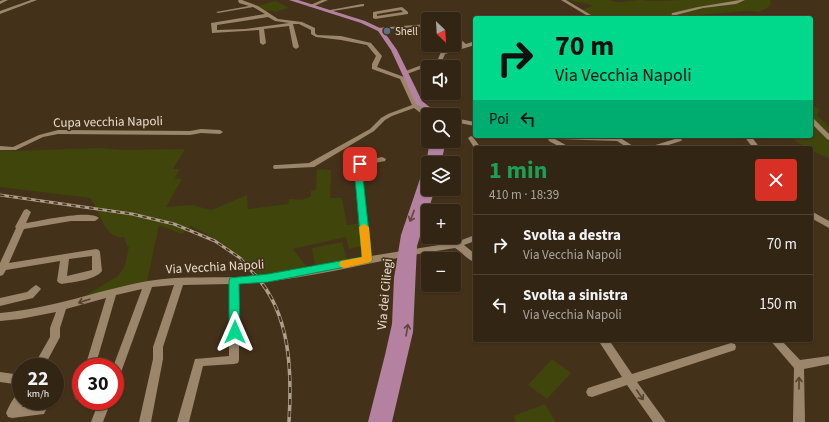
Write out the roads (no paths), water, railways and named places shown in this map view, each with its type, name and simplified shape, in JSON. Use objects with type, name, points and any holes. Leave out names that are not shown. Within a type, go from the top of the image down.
[{"type":"main road","points":[[292,0],[370,25],[377,29],[387,38],[419,102],[425,108]]},
{"type":"main road","name":"Via dei Ciliegi","points":[[374,422],[392,355],[398,324],[410,235],[421,195]]},
{"type":"main road","name":"Via dei Ciliegi","points":[[410,235],[427,196]]},
{"type":"main road","name":"Via dei Ciliegi","points":[[384,422],[407,332],[405,277]]},
{"type":"street","points":[[0,4],[6,0]]},
{"type":"street","points":[[0,13],[35,0]]},
{"type":"street","points":[[240,0],[241,2],[254,6],[277,20],[310,27],[313,29],[312,34],[316,36],[341,38],[365,42],[370,45],[379,56],[374,68],[402,78],[415,106],[421,109]]},
{"type":"street","points":[[310,6],[326,0]]},
{"type":"street","points":[[563,0],[591,16]]},
{"type":"street","points":[[674,16],[674,14],[683,11],[735,3],[743,0]]},
{"type":"street","points":[[327,11],[362,5]]},
{"type":"street","points":[[218,12],[254,6]]},
{"type":"street","points":[[370,25],[376,19],[406,13],[401,8],[375,13],[376,19]]},
{"type":"street","points":[[269,15],[214,24],[214,32],[293,24]]},
{"type":"street","points":[[293,24],[296,47]]},
{"type":"street","points":[[377,29],[421,26]]},
{"type":"street","points":[[261,28],[263,43]]},
{"type":"street","points":[[461,42],[465,46]]},
{"type":"street","points":[[405,73],[440,60],[443,53],[473,44]]},
{"type":"street","points":[[277,167],[311,165],[372,130],[383,119],[390,115],[415,106]]},
{"type":"street","points":[[461,121],[473,124]]},
{"type":"street","points":[[813,121],[829,138]]},
{"type":"street","name":"Cupa vecchia Napoli","points":[[0,148],[14,149],[41,136],[58,132],[220,132]]},
{"type":"street","points":[[471,138],[477,146]]},
{"type":"street","points":[[547,138],[565,143],[606,138]]},
{"type":"street","points":[[616,138],[630,146]]},
{"type":"street","points":[[658,146],[679,140],[678,138]]},
{"type":"street","points":[[749,138],[755,146]]},
{"type":"street","points":[[367,260],[359,178],[360,164],[382,159]]},
{"type":"street","points":[[1,270],[27,212]]},
{"type":"street","points":[[813,215],[829,225]]},
{"type":"street","points":[[20,227],[92,216],[95,218]]},
{"type":"street","name":"Via Vecchia Napoli","points":[[461,240],[473,238]]},
{"type":"street","name":"Via Vecchia Napoli","points":[[0,317],[32,314],[62,308],[112,292],[149,284],[180,281],[234,281],[268,278],[367,260],[440,244]]},
{"type":"street","points":[[458,244],[473,258]]},
{"type":"street","points":[[1,270],[65,258]]},
{"type":"street","points":[[145,422],[158,359],[158,347],[180,281]]},
{"type":"street","points":[[183,422],[198,362],[234,360],[234,281]]},
{"type":"street","points":[[121,358],[149,284]]},
{"type":"street","points":[[0,302],[30,296],[36,289]]},
{"type":"street","points":[[93,358],[112,292]]},
{"type":"street","points":[[43,358],[55,337],[62,308]]},
{"type":"street","points":[[604,342],[652,413],[660,422]]},
{"type":"street","points":[[777,342],[799,365],[799,422]]},
{"type":"street","points":[[592,392],[731,346]]},
{"type":"street","points":[[799,365],[829,360]]},
{"type":"street","points":[[0,377],[12,379]]},
{"type":"street","points":[[14,410],[12,413],[40,410]]},
{"type":"street","points":[[97,422],[102,410]]},
{"type":"railway","points":[[0,195],[132,214],[174,224],[215,241],[240,258],[256,276]]},
{"type":"railway","points":[[255,275],[267,290],[276,307],[287,344],[290,383],[289,422]]},
{"type":"place","name":"Shell","points":[[387,31]]}]
